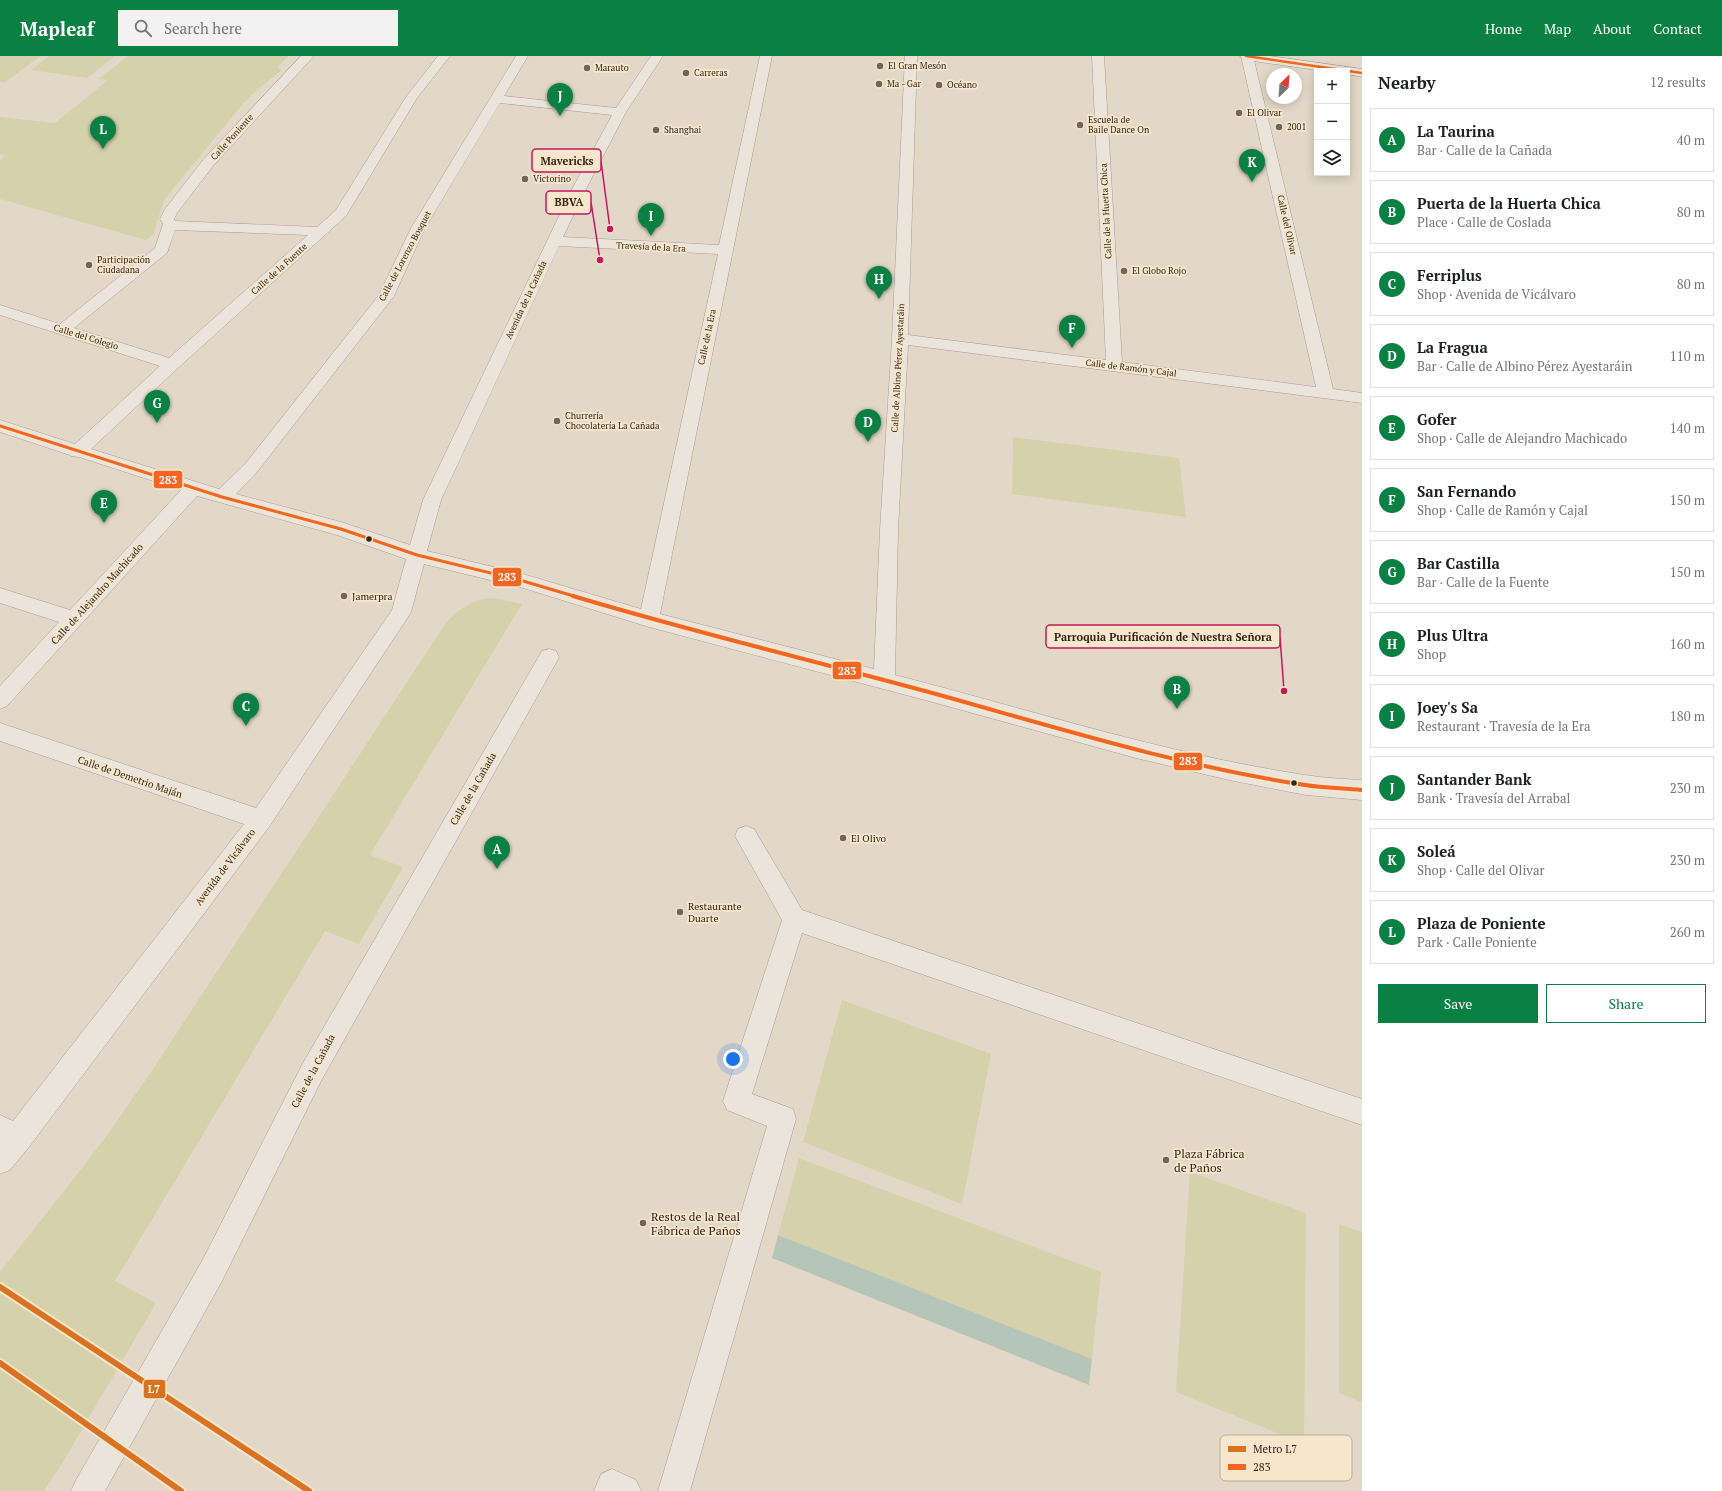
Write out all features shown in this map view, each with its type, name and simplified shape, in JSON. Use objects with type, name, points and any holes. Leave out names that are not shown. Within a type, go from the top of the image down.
[{"type":"street","name":"Calle Poniente","points":[[62,330],[162,250],[170,224],[167,219],[170,212],[208,163],[308,56]]},
{"type":"street","name":"Calle de la Fuente","points":[[77,452],[172,364],[341,214],[412,97],[444,56]]},
{"type":"street","name":"Calle de Lorenzo Bosquet","points":[[222,497],[251,468],[386,296],[418,228],[522,56]]},
{"type":"street","name":"Avenida de la Cañada","points":[[417,555],[432,500],[578,191],[620,112],[657,56]]},
{"type":"street","name":"Calle de la Era","points":[[649,619],[724,250],[766,56]]},
{"type":"street","name":"Calle de Albino Pérez Ayestaráin","points":[[884,681],[889,530],[900,339],[912,56]]},
{"type":"street","name":"Calle de la Huerta Chica","points":[[1098,56],[1114,366]]},
{"type":"street","points":[[1247,56],[1362,73]]},
{"type":"street","name":"Calle del Olivar","points":[[1247,56],[1326,394]]},
{"type":"street","points":[[495,99],[620,112]]},
{"type":"street","points":[[170,224],[187,227],[322,231]]},
{"type":"street","name":"Travesía de la Era","points":[[554,241],[724,250]]},
{"type":"street","name":"Calle del Colegio","points":[[0,310],[172,364]]},
{"type":"street","name":"Calle de Ramón y Cajal","points":[[900,339],[1362,398]]},
{"type":"street","points":[[0,426],[77,452],[222,497],[341,529],[417,555],[523,581],[649,619],[1136,749],[1229,771],[1306,785],[1362,790]]},
{"type":"street","name":"Calle de Alejandro Machicado","points":[[0,700],[194,488]]},
{"type":"street","name":"Avenida de Vicálvaro","points":[[0,1160],[9,1133],[261,820],[400,612],[417,555]]},
{"type":"street","points":[[0,595],[74,619]]},
{"type":"street","name":"Calle de la Cañada","points":[[87,1491],[212,1271],[312,1072],[550,656]]},
{"type":"street","name":"Calle de Demetrio Maján","points":[[0,732],[261,820]]},
{"type":"street","points":[[746,836],[794,919],[1362,1112]]},
{"type":"street","points":[[674,1491],[783,1119],[736,1100],[794,919]]},
{"type":"street","points":[[610,1491],[612,1485],[625,1491]]},
{"type":"shaded area","points":[[0,56],[41,56],[5,82],[0,82]]},
{"type":"shaded area","points":[[49,56],[115,56],[87,78],[31,70]]},
{"type":"shaded area","points":[[128,56],[288,56],[277,68],[282,70],[259,88],[241,106],[164,200],[153,235],[146,240],[0,199],[0,160],[5,155],[0,154],[0,117],[55,123],[108,80],[99,79]]},
{"type":"shaded area","points":[[1013,437],[1179,458],[1186,517],[1012,494]]},
{"type":"shaded area","points":[[487,598],[522,604],[370,855],[403,867],[359,944],[325,931],[115,1281],[156,1303],[60,1467],[44,1491],[0,1491],[0,1272],[108,1134],[153,1069],[446,623],[454,614],[464,607],[475,601]]},
{"type":"shaded area","points":[[842,1000],[991,1054],[962,1204],[803,1142]]},
{"type":"shaded area","points":[[799,1158],[1101,1272],[1092,1359],[778,1235]]},
{"type":"shaded area","points":[[1190,1172],[1306,1213],[1304,1435],[1282,1435],[1176,1392]]},
{"type":"shaded area","points":[[1339,1224],[1362,1232],[1362,1402],[1339,1393]]},
{"type":"shaded area","points":[[778,1235],[1092,1359],[1089,1385],[772,1258]]},
{"type":"metro line","name":"L7","points":[[0,1287],[309,1491]]},
{"type":"metro line","name":"L7","points":[[0,1363],[181,1491]]},
{"type":"transit line","name":"283","points":[[1246,56],[1362,73]]},
{"type":"transit line","name":"283","points":[[0,426],[222,497],[341,529],[417,555],[523,581],[649,619],[925,691],[1136,749],[1229,771],[1306,785],[1362,790]]},
{"type":"place","name":"El Gran Mesón","points":[[880,66]]},
{"type":"place","name":"Marauto","points":[[587,68]]},
{"type":"place","name":"Carreras","points":[[686,73]]},
{"type":"place","name":"Ma - Gar","points":[[879,84]]},
{"type":"place","name":"Océano","points":[[939,85]]},
{"type":"place","name":"El Olivar","points":[[1239,113]]},
{"type":"place","name":"Santander Bank","points":[[560,116]]},
{"type":"place","name":"Escuela de Baile Dance On","points":[[1080,125]]},
{"type":"place","name":"2001","points":[[1279,127]]},
{"type":"place","name":"Shanghai","points":[[656,130]]},
{"type":"place","name":"Plaza de Poniente","points":[[103,149]]},
{"type":"place","name":"Victorino","points":[[525,179]]},
{"type":"place","name":"Soleá","points":[[1252,182]]},
{"type":"place","name":"Mavericks","points":[[610,229]]},
{"type":"place","name":"Joey's Sa","points":[[651,236]]},
{"type":"place","name":"BBVA","points":[[600,260]]},
{"type":"place","name":"Participación Ciudadana","points":[[89,265]]},
{"type":"place","name":"El Globo Rojo","points":[[1124,271]]},
{"type":"place","name":"Plus Ultra","points":[[879,299]]},
{"type":"place","name":"San Fernando","points":[[1072,348]]},
{"type":"place","name":"Churrería Chocolatería La Cañada","points":[[557,421]]},
{"type":"place","name":"Bar Castilla","points":[[157,423]]},
{"type":"place","name":"La Fragua","points":[[868,442]]},
{"type":"place","name":"Gofer","points":[[104,523]]},
{"type":"place","name":"Jamerpra","points":[[344,596]]},
{"type":"place","name":"Parroquia Purificación de Nuestra Señora","points":[[1284,691]]},
{"type":"place","name":"Puerta de la Huerta Chica","points":[[1177,709]]},
{"type":"place","name":"Ferriplus","points":[[246,726]]},
{"type":"place","name":"El Olivo","points":[[843,838]]},
{"type":"place","name":"La Taurina","points":[[497,869]]},
{"type":"place","name":"Restaurante Duarte","points":[[680,912]]},
{"type":"place","name":"Plaza Fábrica de Paños","points":[[1166,1160]]},
{"type":"place","name":"Restos de la Real Fábrica de Paños","points":[[643,1223]]}]
